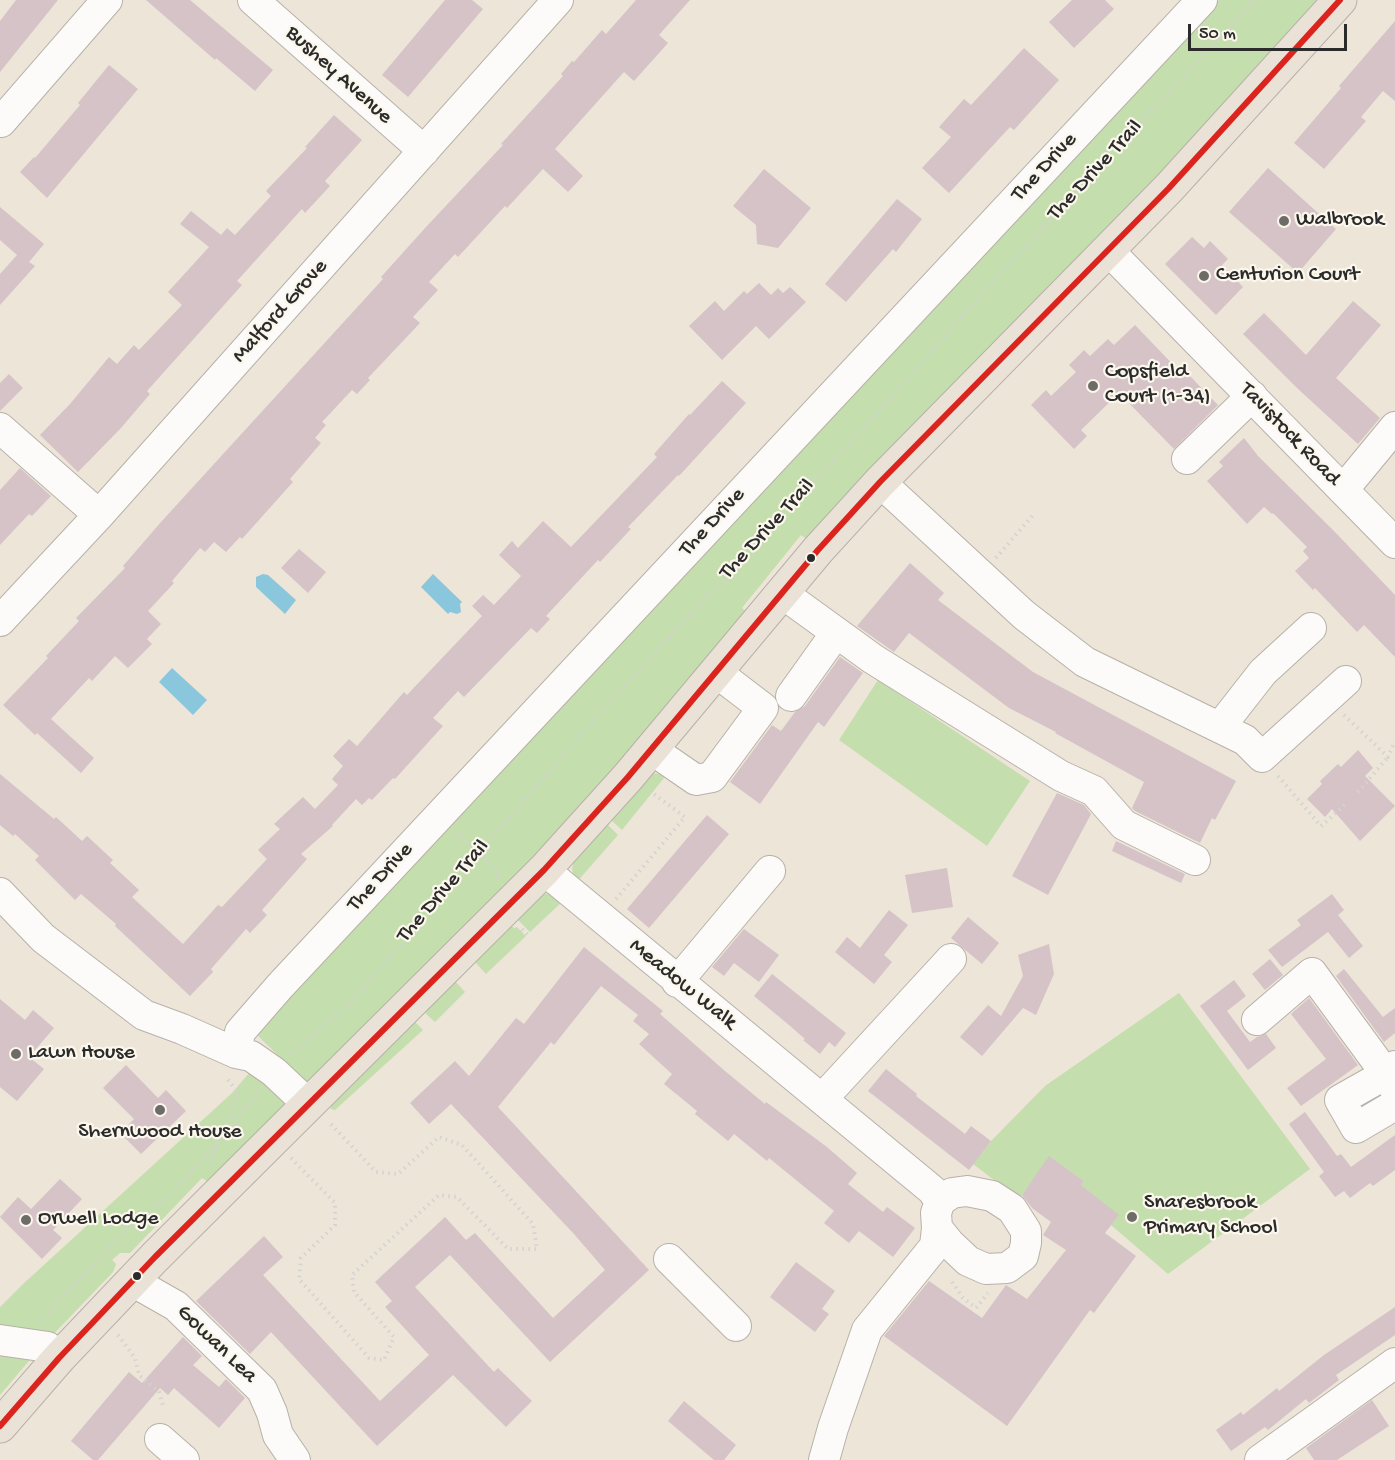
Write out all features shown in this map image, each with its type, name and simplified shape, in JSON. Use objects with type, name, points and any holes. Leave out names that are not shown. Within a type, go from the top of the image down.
[{"type":"main road","points":[[2,1419],[132,1281],[318,1112],[544,870],[880,482],[1169,188],[1340,0]]},
{"type":"street","points":[[1,122],[107,0]]},
{"type":"street","name":"Bushey Avenue","points":[[253,0],[424,152]]},
{"type":"street","name":"Malford Grove","points":[[0,621],[99,515],[558,0]]},
{"type":"street","name":"The Drive","points":[[230,1064],[240,1032],[1202,0]]},
{"type":"street","name":"Tavistock Road","points":[[1108,250],[1395,543]]},
{"type":"street","points":[[1187,459],[1252,396]]},
{"type":"street","points":[[1343,490],[1395,427]]},
{"type":"street","points":[[0,428],[99,515]]},
{"type":"street","points":[[880,482],[1024,615],[1085,662],[1245,740],[1262,757],[1336,690]]},
{"type":"street","points":[[782,593],[873,659],[1052,770],[1094,791],[1124,825],[1195,860]]},
{"type":"street","points":[[1220,728],[1263,672],[1311,628]]},
{"type":"street","points":[[791,696],[836,633]]},
{"type":"street","points":[[651,749],[696,780],[712,777],[763,708],[716,672]]},
{"type":"street","name":"Meadow Walk","points":[[544,870],[677,982],[822,1099],[936,1216],[867,1330],[824,1460]]},
{"type":"street","points":[[677,982],[770,871]]},
{"type":"street","points":[[0,893],[43,938],[144,1015],[182,1029],[230,1064],[251,1056],[274,1072],[318,1112]]},
{"type":"street","points":[[822,1099],[951,959]]},
{"type":"street","points":[[1257,1020],[1311,974],[1392,1076],[1340,1100],[1356,1128],[1395,1105]]},
{"type":"street","points":[[669,1259],[736,1326]]},
{"type":"street","name":"Gowan Lea","points":[[132,1281],[176,1306],[262,1390],[278,1435],[295,1460]]},
{"type":"street","points":[[6,1341],[48,1347],[59,1358]]},
{"type":"street","points":[[1260,1460],[1395,1363]]},
{"type":"street","points":[[160,1439],[184,1460]]},
{"type":"path","name":"The Drive Trail","points":[[284,1061],[349,1004],[604,708],[881,409],[975,301],[1255,0]]},
{"type":"path","points":[[980,576],[1033,515]]},
{"type":"path","points":[[1336,690],[1388,757]]},
{"type":"path","points":[[1358,792],[1388,757],[1395,741]]},
{"type":"path","points":[[1262,757],[1321,825],[1348,802]]},
{"type":"path","points":[[613,902],[685,817],[654,794]]},
{"type":"path","points":[[439,817],[496,869],[498,879],[496,885]]},
{"type":"path","points":[[207,1173],[238,1093],[230,1064]]},
{"type":"path","points":[[6,1341],[42,1318],[125,1232],[165,1200],[220,1141],[264,1082]]},
{"type":"path","points":[[289,1156],[335,1203],[335,1225],[301,1258],[299,1279],[369,1358],[384,1360],[394,1336],[354,1292],[352,1275],[439,1195],[457,1197],[508,1250],[537,1249],[533,1224],[462,1145],[439,1137],[398,1174],[376,1172],[318,1112]]},
{"type":"path","points":[[114,1330],[135,1358],[139,1376],[159,1392],[164,1409]]},
{"type":"green space","points":[[1219,0],[1319,0],[1238,92],[808,540],[801,535],[742,608],[747,612],[587,800],[489,904],[309,1083],[306,1082],[260,1038],[258,1035],[262,1026]]},
{"type":"green space","points":[[878,680],[1030,781],[987,846],[839,740]]},
{"type":"green space","points":[[653,773],[660,774],[664,778],[622,830],[611,820]]},
{"type":"green space","points":[[607,824],[618,835],[575,884],[572,868],[574,862]]},
{"type":"green space","points":[[550,893],[565,899],[530,932],[516,918],[541,895]]},
{"type":"green space","points":[[510,924],[526,936],[486,974],[476,963],[476,959]]},
{"type":"green space","points":[[455,981],[465,992],[435,1022],[426,1014],[426,1010]]},
{"type":"green space","points":[[1179,993],[1310,1169],[1168,1274],[1111,1225],[1118,1216],[1081,1185],[1084,1181],[1050,1157],[1019,1199],[973,1164],[991,1141],[1045,1086]]},
{"type":"green space","points":[[415,1022],[423,1030],[335,1110],[331,1109],[330,1106],[410,1023]]},
{"type":"green space","points":[[250,1072],[286,1099],[283,1109],[208,1182],[202,1178],[130,1253],[120,1253],[112,1260],[116,1264],[113,1272],[48,1340],[0,1334],[0,1307],[232,1093]]},
{"type":"green space","points":[[39,1349],[0,1395],[0,1351]]},
{"type":"water","points":[[263,574],[268,575],[296,600],[285,614],[256,587],[256,577]]},
{"type":"water","points":[[433,574],[462,602],[461,612],[448,614],[421,587]]},
{"type":"water","points":[[172,668],[207,700],[193,715],[159,682]]},
{"type":"building","points":[[16,0],[58,0],[0,72],[0,21]]},
{"type":"building","points":[[146,0],[190,0],[273,70],[255,91],[216,58],[215,60]]},
{"type":"building","points":[[445,0],[472,0],[483,9],[408,97],[382,75]]},
{"type":"building","points":[[636,0],[690,0],[659,35],[668,43],[634,81],[624,72],[555,149],[583,176],[568,192],[543,169],[458,257],[455,254],[429,282],[438,290],[413,317],[420,323],[368,378],[370,380],[357,394],[352,390],[322,422],[326,425],[315,438],[321,443],[290,479],[293,482],[242,539],[240,537],[226,552],[214,542],[205,552],[200,548],[172,581],[174,583],[148,611],[161,624],[147,639],[152,644],[128,668],[115,656],[92,681],[89,678],[51,719],[94,758],[81,773],[3,705],[48,658],[46,656],[79,621],[76,618],[125,568],[123,566],[161,522],[383,279],[381,277],[426,227],[503,145],[501,144],[563,76],[561,74],[572,61],[574,62],[602,30],[606,34]]},
{"type":"building","points":[[1072,0],[1105,0],[1114,9],[1074,48],[1049,22]]},
{"type":"building","points":[[1395,21],[1395,101],[1383,91],[1361,117],[1366,121],[1324,169],[1294,143]]},
{"type":"building","points":[[1024,48],[1059,80],[1014,130],[1010,127],[949,193],[922,168],[951,137],[939,127],[964,99],[971,105]]},
{"type":"building","points":[[109,65],[138,89],[47,198],[20,172],[35,158],[80,105],[78,103]]},
{"type":"building","points":[[334,115],[362,140],[325,181],[330,186],[305,213],[302,209],[237,281],[242,285],[147,391],[150,394],[121,428],[78,472],[40,435],[70,404],[109,357],[117,364],[134,345],[139,350],[182,305],[168,292],[209,247],[180,224],[191,211],[221,235],[227,228],[235,235],[271,196],[266,191],[307,148],[305,147]]},
{"type":"building","name":"Walbrook","points":[[1268,168],[1336,229],[1298,273],[1229,212]]},
{"type":"building","points":[[764,169],[811,208],[778,248],[757,244],[756,225],[733,206]]},
{"type":"building","points":[[897,199],[922,219],[896,252],[893,249],[846,302],[825,284]]},
{"type":"building","points":[[0,207],[44,244],[29,262],[35,266],[0,305],[0,274],[17,255],[0,240]]},
{"type":"building","name":"Centurion Court","points":[[1192,237],[1204,248],[1210,241],[1228,259],[1222,265],[1243,287],[1216,315],[1165,264]]},
{"type":"building","points":[[759,283],[771,295],[778,288],[783,293],[790,287],[806,302],[769,339],[756,326],[722,360],[689,326],[715,301],[724,311],[744,291],[747,294]]},
{"type":"building","points":[[1353,301],[1381,325],[1336,378],[1380,418],[1358,444],[1243,334],[1264,313],[1306,355]]},
{"type":"building","name":"Copsfield Court (1-34)","points":[[1135,325],[1183,375],[1186,372],[1218,405],[1174,449],[1119,393],[1081,430],[1087,436],[1074,449],[1031,405],[1046,390],[1051,396],[1076,372],[1069,365],[1084,350],[1090,356],[1108,339],[1114,345]]},
{"type":"building","points":[[9,374],[23,388],[0,411],[0,383]]},
{"type":"building","points":[[722,381],[746,403],[628,527],[631,529],[600,562],[598,560],[546,616],[550,619],[537,633],[531,628],[464,697],[458,691],[433,718],[443,726],[395,779],[393,778],[372,800],[369,798],[362,805],[356,799],[333,826],[301,854],[307,859],[262,910],[267,915],[250,933],[246,929],[211,969],[213,972],[190,996],[115,926],[116,924],[81,894],[75,900],[35,860],[39,856],[15,834],[13,836],[0,825],[0,774],[54,819],[56,817],[82,841],[87,836],[113,860],[110,863],[139,890],[132,897],[183,944],[218,905],[222,907],[267,859],[258,850],[280,829],[274,824],[303,797],[315,809],[338,785],[332,779],[343,766],[333,756],[349,739],[357,746],[404,692],[407,695],[482,616],[472,606],[483,595],[494,605],[521,576],[499,555],[512,541],[518,548],[543,521],[571,547],[657,457],[654,454]]},
{"type":"building","points":[[1244,438],[1258,456],[1395,595],[1395,657],[1364,625],[1357,632],[1315,588],[1313,590],[1295,571],[1309,558],[1303,551],[1307,547],[1273,513],[1264,507],[1247,524],[1207,481],[1223,466],[1219,462]]},
{"type":"building","points":[[20,468],[51,496],[32,516],[29,514],[0,545],[0,490]]},
{"type":"building","points":[[299,549],[326,572],[308,593],[281,568]]},
{"type":"building","points":[[910,563],[944,593],[938,600],[1033,672],[1236,781],[1215,820],[1212,818],[1200,843],[1132,808],[1144,782],[1009,708],[909,633],[894,652],[857,626]]},
{"type":"building","points":[[840,657],[863,673],[824,727],[818,722],[760,804],[730,782],[772,725],[781,731],[795,712],[805,706]]},
{"type":"building","points":[[1358,750],[1373,768],[1365,776],[1395,806],[1360,841],[1332,809],[1325,817],[1307,799],[1322,784],[1320,781],[1338,764],[1341,767]]},
{"type":"building","points":[[1057,793],[1084,805],[1091,814],[1048,895],[1012,876]]},
{"type":"building","points":[[707,815],[729,834],[649,928],[627,909]]},
{"type":"building","points":[[1116,841],[1185,874],[1181,883],[1112,851]]},
{"type":"building","points":[[947,868],[953,907],[912,913],[905,875]]},
{"type":"building","points":[[1332,894],[1344,910],[1338,915],[1363,946],[1349,958],[1328,932],[1282,967],[1268,950],[1301,925],[1297,920]]},
{"type":"building","points":[[889,910],[908,925],[884,955],[892,962],[874,984],[835,952],[847,937],[860,948]]},
{"type":"building","points":[[968,917],[999,943],[982,964],[951,938]]},
{"type":"building","points":[[744,929],[779,955],[759,982],[734,963],[724,976],[712,967]]},
{"type":"building","points":[[1049,944],[1054,974],[1036,1015],[1023,1008],[982,1056],[960,1037],[988,1005],[1001,1016],[1023,976],[1018,955]]},
{"type":"building","points":[[584,947],[663,1011],[660,1014],[725,1071],[765,1104],[766,1102],[827,1147],[857,1173],[848,1184],[883,1212],[887,1207],[915,1228],[893,1257],[859,1231],[849,1243],[824,1223],[834,1211],[769,1158],[767,1161],[734,1134],[728,1141],[664,1084],[672,1074],[639,1044],[649,1034],[633,1021],[638,1015],[601,986],[554,1045],[551,1042],[498,1107],[649,1270],[550,1362],[450,1255],[415,1287],[494,1372],[498,1368],[532,1401],[506,1427],[453,1375],[377,1446],[271,1332],[250,1354],[196,1301],[264,1236],[283,1257],[263,1275],[380,1401],[429,1355],[385,1307],[392,1301],[375,1282],[445,1217],[466,1240],[475,1233],[553,1318],[605,1270],[451,1104],[429,1124],[410,1103],[455,1061],[469,1076],[516,1018],[524,1024]]},
{"type":"building","points":[[1270,959],[1283,975],[1265,990],[1252,974]]},
{"type":"building","points":[[1344,969],[1383,1017],[1395,1008],[1395,1033],[1384,1042],[1336,976]]},
{"type":"building","points":[[772,974],[846,1033],[835,1047],[829,1042],[820,1054],[754,996]]},
{"type":"building","points":[[1234,980],[1246,996],[1227,1011],[1250,1042],[1266,1034],[1276,1048],[1248,1070],[1200,1006]]},
{"type":"building","points":[[1309,998],[1358,1065],[1301,1106],[1287,1088],[1326,1059],[1291,1014]]},
{"type":"building","name":"Lawn House","points":[[0,999],[25,1020],[33,1010],[54,1028],[29,1057],[44,1069],[17,1101],[0,1087]]},
{"type":"building","name":"Shernwood House","points":[[126,1065],[158,1098],[166,1090],[186,1111],[141,1154],[120,1133],[134,1119],[103,1088]]},
{"type":"building","points":[[886,1069],[965,1134],[971,1126],[991,1141],[969,1170],[868,1091]]},
{"type":"building","points":[[1305,1112],[1337,1156],[1341,1154],[1351,1167],[1395,1135],[1395,1170],[1373,1186],[1370,1183],[1350,1198],[1344,1191],[1335,1197],[1319,1176],[1324,1172],[1289,1124]]},
{"type":"building","points":[[1049,1156],[1084,1181],[1081,1185],[1119,1215],[1105,1233],[1136,1256],[1094,1313],[1090,1310],[1007,1426],[884,1336],[929,1281],[982,1318],[1006,1285],[1027,1299],[1066,1250],[1043,1235],[1051,1222],[1032,1208],[1022,1195]]},
{"type":"building","name":"Orwell Lodge","points":[[60,1179],[82,1199],[53,1230],[62,1238],[42,1259],[0,1217],[18,1197],[31,1209]]},
{"type":"building","points":[[796,1262],[835,1291],[822,1309],[829,1314],[815,1332],[770,1297]]},
{"type":"building","points":[[1395,1307],[1395,1335],[1336,1375],[1339,1380],[1309,1403],[1306,1399],[1268,1430],[1265,1427],[1231,1451],[1216,1430],[1241,1412],[1243,1415],[1277,1388],[1279,1391],[1324,1355]]},
{"type":"building","points":[[183,1337],[202,1356],[193,1365],[219,1387],[226,1379],[245,1398],[219,1428],[174,1388],[168,1395],[160,1388],[98,1460],[93,1460],[71,1441],[129,1372],[142,1383]]},
{"type":"building","points":[[1372,1400],[1389,1426],[1337,1460],[1314,1460],[1306,1448]]},
{"type":"building","points":[[684,1401],[736,1445],[724,1460],[714,1460],[668,1421]]},
{"type":"transit line","points":[[0,1426],[59,1358],[155,1257],[544,870],[628,777],[818,550],[880,482],[1169,188],[1340,0]]},
{"type":"place","name":"Walbrook","points":[[1284,221]]},
{"type":"place","name":"Centurion Court","points":[[1204,276]]},
{"type":"place","name":"Copsfield Court (1-34)","points":[[1093,386]]},
{"type":"place","name":"Lawn House","points":[[16,1054]]},
{"type":"place","name":"Shernwood House","points":[[160,1110]]},
{"type":"place","name":"Snaresbrook Primary School","points":[[1132,1217]]},
{"type":"place","name":"Orwell Lodge","points":[[26,1220]]}]
